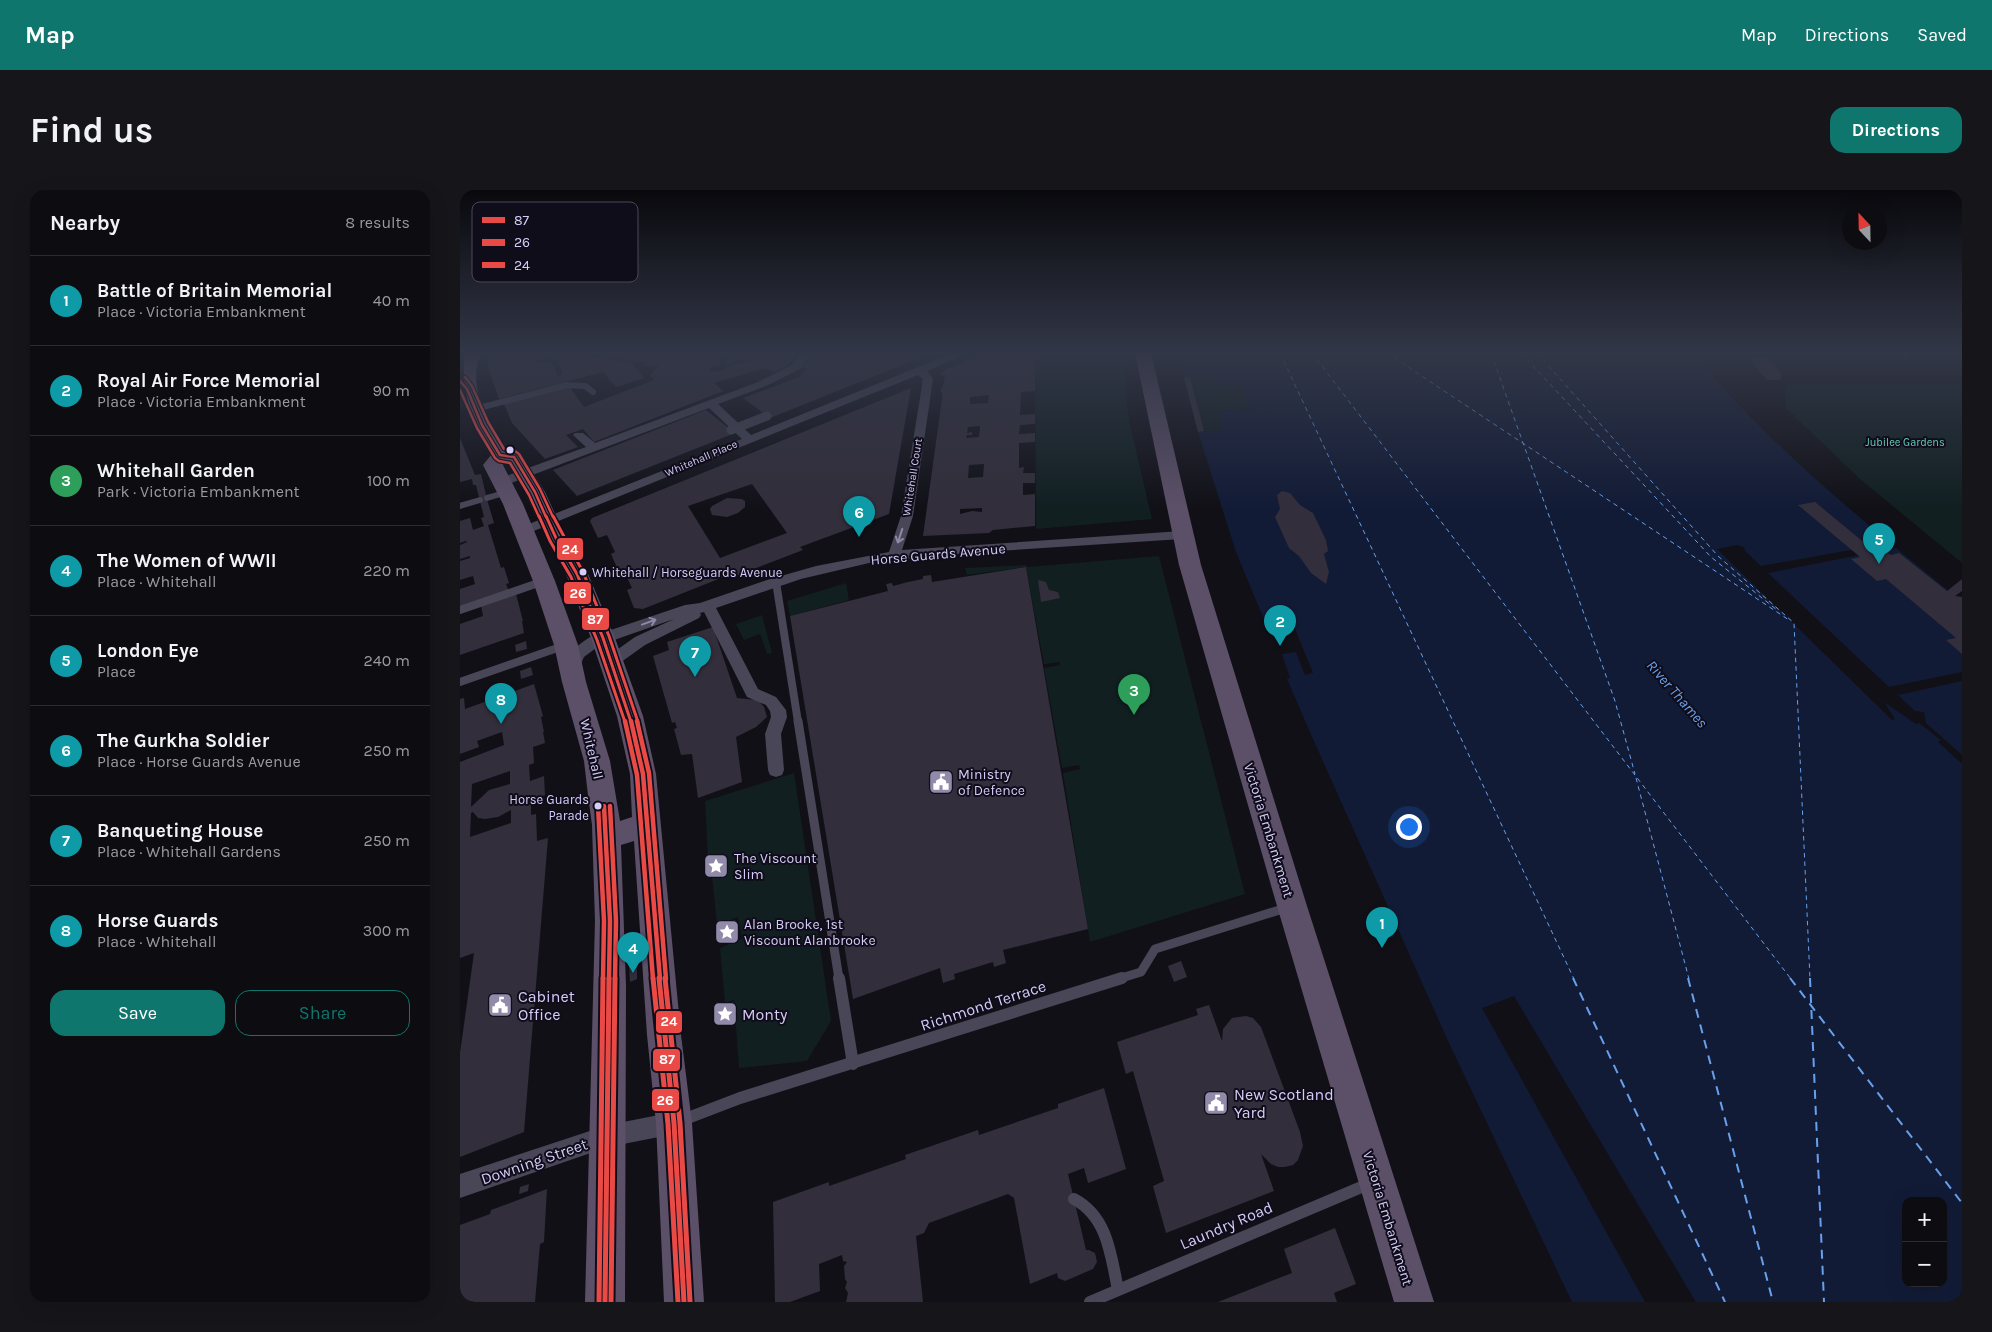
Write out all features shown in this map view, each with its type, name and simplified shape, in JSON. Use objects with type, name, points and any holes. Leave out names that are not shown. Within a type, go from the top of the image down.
[{"type":"main road","points":[[473,405],[482,425],[500,455],[514,458],[525,474],[577,574],[612,661],[630,716],[643,774],[648,824],[664,1035],[674,1123],[684,1302]]},
{"type":"main road","name":"Victoria Embankment","points":[[1154,405],[1182,535],[1292,906],[1414,1302]]},
{"type":"main road","name":"Whitehall","points":[[500,455],[493,465],[505,487],[544,582],[566,645],[598,761],[606,838],[610,921],[605,1302]]},
{"type":"main road","points":[[606,838],[648,824]]},
{"type":"street","points":[[505,487],[525,474],[709,405]]},
{"type":"street","points":[[712,405],[749,439]]},
{"type":"street","name":"Whitehall Place","points":[[524,531],[835,405]]},
{"type":"street","name":"Whitehall Court","points":[[894,555],[907,516],[924,405]]},
{"type":"street","points":[[731,430],[767,416]]},
{"type":"street","points":[[579,435],[593,447]]},
{"type":"street","name":"Horse Guards Avenue","points":[[572,671],[572,664],[580,651],[587,645],[603,638],[690,608],[704,607],[776,582],[845,563],[894,555],[1182,535]]},
{"type":"street","points":[[704,607],[752,693],[770,701],[778,710],[779,717],[773,734],[776,770]]},
{"type":"street","name":"Horse Guards Avenue","points":[[612,661],[628,648],[695,615],[704,607]]},
{"type":"street","name":"Downing Street","points":[[460,1186],[608,1136],[674,1123]]},
{"type":"lane","points":[[475,409],[491,405]]},
{"type":"lane","points":[[460,506],[483,499],[505,487]]},
{"type":"lane","points":[[460,610],[544,582]]},
{"type":"lane","points":[[776,582],[853,1064]]},
{"type":"lane","points":[[460,682],[566,645]]},
{"type":"lane","name":"Richmond Terrace","points":[[674,1123],[740,1098],[1141,972],[1155,949],[1292,906]]},
{"type":"lane","name":"Laundry Road","points":[[1090,1302],[1376,1180]]},
{"type":"lane","points":[[1074,1199],[1089,1207],[1100,1219],[1118,1290]]},
{"type":"green space","points":[[1035,405],[1127,405],[1129,420],[1152,519],[1036,529]]},
{"type":"green space","points":[[1191,405],[1248,405],[1249,409],[1219,411],[1224,430],[1198,432]]},
{"type":"green space","name":"Jubilee Gardens","points":[[1786,405],[1962,405],[1962,563],[1860,479],[1786,408]]},
{"type":"green space","points":[[1159,556],[1245,894],[1090,942],[1063,773],[1080,769],[1079,765],[1062,768],[1044,668],[1060,665],[1060,662],[1044,664],[1026,567],[967,575],[965,568],[1026,565],[1027,567]]},
{"type":"green space","points":[[846,583],[849,600],[790,616],[787,601]]},
{"type":"green space","points":[[762,615],[772,653],[767,654],[760,634],[744,640],[736,624]]},
{"type":"green space","points":[[794,773],[831,1021],[807,1061],[739,1068],[734,1000],[725,1003],[720,948],[742,939],[738,917],[717,925],[712,877],[726,871],[724,853],[708,859],[705,801]]},
{"type":"water","name":"River Thames","points":[[1248,405],[1739,405],[1822,484],[1962,602],[1962,1302],[1572,1302],[1449,1043],[1287,679],[1290,678],[1282,654],[1296,652],[1305,675],[1313,673],[1289,614],[1281,615],[1289,636],[1275,638],[1267,617],[1263,617],[1236,552],[1198,432],[1223,430],[1219,411],[1249,409]]},
{"type":"pier","points":[[1890,543],[1896,548],[1768,573],[1889,687],[1962,672],[1962,681],[1898,695],[1915,711],[1924,712],[1926,723],[1962,755],[1962,764],[1938,742],[1941,740],[1919,723],[1916,724],[1884,702],[1895,719],[1892,720],[1717,549],[1737,545],[1744,547],[1745,551],[1761,566]]},
{"type":"pier","points":[[1514,996],[1696,1302],[1645,1302],[1482,1008]]},
{"type":"building","points":[[504,405],[582,405],[584,407],[589,405],[688,405],[594,442],[583,429],[566,435],[578,447],[545,459],[512,423]]},
{"type":"building","points":[[752,405],[803,405],[770,418]]},
{"type":"building","points":[[870,405],[908,405],[889,514],[800,547],[803,550],[728,579],[726,576],[643,609],[634,608],[627,590],[632,588],[623,569],[618,570],[611,554],[615,552],[607,535],[598,538],[590,521],[592,518]],"holes":[[[752,484],[787,533],[720,558],[688,506]]]},
{"type":"building","points":[[941,405],[1020,405],[1020,415],[1035,414],[1035,424],[1020,425],[1019,434],[1035,433],[1035,442],[1019,443],[1019,468],[1024,467],[1023,473],[1035,473],[1035,483],[1023,483],[1023,495],[1035,494],[1035,526],[993,530],[989,533],[923,536]],"holes":[[[980,426],[979,437],[966,438],[967,435],[972,435],[972,432],[967,433],[968,427]],[[984,464],[983,477],[968,478],[969,465]],[[982,508],[982,512],[972,511],[960,514],[960,509]]]},
{"type":"building","points":[[1191,405],[1197,405],[1204,431],[1198,432]]},
{"type":"building","points":[[706,410],[735,433],[577,496],[553,470]]},
{"type":"building","points":[[460,438],[475,475],[481,474],[486,495],[490,494],[486,496],[494,523],[488,525],[501,568],[504,567],[509,583],[506,584],[509,592],[460,608],[460,589],[475,584],[473,576],[460,580],[460,561],[470,558],[470,556],[460,559],[460,545],[467,542],[460,543],[460,521],[470,518],[473,530],[484,526],[481,518],[484,517],[476,485],[473,485],[472,479],[460,482]]},
{"type":"building","points":[[1282,491],[1290,493],[1300,505],[1313,513],[1326,540],[1328,551],[1324,554],[1329,572],[1326,584],[1311,573],[1299,556],[1289,548],[1275,517],[1280,509],[1277,495]]},
{"type":"building","points":[[727,498],[742,499],[745,501],[745,507],[738,513],[727,517],[712,515],[710,509],[712,506]]},
{"type":"building","points":[[1815,502],[1878,554],[1887,552],[1891,555],[1899,553],[1947,591],[1962,579],[1962,591],[1955,596],[1962,597],[1962,654],[1946,640],[1956,638],[1886,579],[1877,581],[1851,559],[1860,557],[1798,505]]},
{"type":"building","name":"Ministry of Defence","points":[[1026,567],[1088,929],[1003,950],[1006,963],[994,967],[993,962],[954,974],[955,979],[943,983],[940,968],[853,999],[790,616],[888,591],[886,584],[892,583],[893,586],[923,579],[923,576],[931,575],[932,582]]},
{"type":"building","points":[[1038,580],[1046,582],[1049,590],[1058,592],[1060,598],[1041,602]]},
{"type":"building","points":[[516,594],[524,633],[460,655],[460,624],[483,616],[481,605]]},
{"type":"building","points":[[713,627],[737,698],[758,700],[764,707],[767,717],[756,727],[736,737],[742,782],[698,798],[692,754],[681,755],[674,729],[677,728],[675,722],[672,723],[653,656],[669,650],[667,642]]},
{"type":"building","points":[[526,641],[527,649],[516,652],[515,645]]},
{"type":"building","points":[[531,667],[533,675],[521,679],[520,671]]},
{"type":"building","name":"Cabinet Office","points":[[534,684],[543,716],[541,717],[545,743],[533,747],[534,763],[529,765],[530,781],[544,776],[545,795],[531,800],[531,815],[536,814],[537,841],[548,838],[524,1132],[460,1157],[460,1053],[474,953],[460,958],[460,762],[504,745],[502,732],[477,741],[479,747],[460,754],[460,699],[464,698],[465,709]],"holes":[[[510,771],[510,784],[489,790],[471,807],[472,784]],[[511,810],[511,823],[470,837],[471,813],[473,812],[478,818],[485,819],[498,817]]]},
{"type":"building","points":[[1181,961],[1187,977],[1174,982],[1168,966]]},
{"type":"building","points":[[637,963],[637,979],[630,982],[629,966]]},
{"type":"building","name":"New Scotland Yard","points":[[1209,1005],[1222,1041],[1223,1029],[1232,1018],[1246,1016],[1253,1018],[1261,1027],[1300,1132],[1303,1146],[1298,1160],[1293,1165],[1285,1167],[1271,1164],[1261,1154],[1274,1191],[1166,1233],[1153,1186],[1164,1181],[1133,1071],[1126,1074],[1117,1042],[1198,1015],[1196,1009]]},
{"type":"building","points":[[1104,1088],[1126,1169],[1088,1183],[1084,1168],[1068,1174],[1086,1250],[1095,1253],[1097,1262],[1093,1269],[1065,1281],[1058,1278],[1057,1273],[1030,1284],[1014,1198],[1008,1194],[929,1223],[924,1233],[916,1236],[923,1302],[846,1302],[848,1293],[845,1288],[847,1282],[844,1266],[847,1262],[843,1261],[842,1255],[819,1264],[820,1291],[790,1302],[775,1302],[773,1202],[829,1182],[829,1186],[906,1159],[905,1155],[978,1130],[979,1135],[1058,1108],[1058,1104]]},
{"type":"building","points":[[529,1184],[528,1191],[519,1194],[520,1187]]},
{"type":"building","points":[[547,1189],[544,1242],[540,1244],[535,1302],[460,1302],[460,1225],[490,1214],[491,1210]]},
{"type":"building","points":[[1335,1228],[1356,1284],[1334,1293],[1337,1302],[1218,1302],[1292,1273],[1284,1249]]},
{"type":"ferry route","points":[[1304,405],[1574,979]]},
{"type":"ferry route","points":[[1352,405],[1791,979]]},
{"type":"ferry route","points":[[1465,405],[1523,443]]},
{"type":"ferry route","points":[[1509,405],[1523,443]]},
{"type":"ferry route","points":[[1569,405],[1711,557],[1777,610]]},
{"type":"ferry route","points":[[1583,405],[1718,556],[1794,623],[1810,979]]},
{"type":"ferry route","points":[[1523,443],[1789,620]]},
{"type":"ferry route","points":[[1523,443],[1615,701],[1635,774]]},
{"type":"ferry route","points":[[1636,778],[1689,979]]},
{"type":"ferry route","points":[[1573,978],[1725,1302]]},
{"type":"ferry route","points":[[1688,978],[1773,1302]]},
{"type":"ferry route","points":[[1790,978],[1811,1006]]},
{"type":"ferry route","points":[[1810,978],[1811,1006]]},
{"type":"ferry route","points":[[1811,1006],[1962,1203]]},
{"type":"ferry route","points":[[1811,1006],[1824,1302]]},
{"type":"transit line","name":"26","points":[[467,405],[477,428],[495,458],[499,461],[510,463],[529,495],[550,541],[571,577],[597,640],[624,718],[637,775],[658,1036],[668,1124],[678,1302]]},
{"type":"transit line","name":"87","points":[[474,405],[482,425],[500,455],[514,457],[535,492],[556,538],[577,574],[603,638],[630,716],[643,774],[664,1035],[674,1123],[684,1302]]},
{"type":"transit line","name":"24","points":[[480,405],[504,449],[515,451],[519,454],[540,489],[562,535],[583,572],[609,636],[636,714],[649,773],[670,1034],[680,1123],[690,1302]]},
{"type":"transit line","name":"26","points":[[598,806],[604,921],[599,1302]]},
{"type":"transit line","name":"87","points":[[604,806],[610,921],[605,1302]]},
{"type":"transit line","name":"24","points":[[610,806],[616,921],[611,1302]]},
{"type":"place","name":"The Gurkha Soldier","points":[[859,537]]},
{"type":"place","name":"London Eye","points":[[1879,564]]},
{"type":"place","name":"Whitehall / Horseguards Avenue","points":[[583,572]]},
{"type":"place","name":"Royal Air Force Memorial","points":[[1280,646]]},
{"type":"place","name":"Banqueting House","points":[[695,677]]},
{"type":"place","name":"Whitehall Garden","points":[[1134,715]]},
{"type":"place","name":"Horse Guards","points":[[501,724]]},
{"type":"place","name":"Ministry of Defence","points":[[941,782]]},
{"type":"place","name":"Horse Guards Parade","points":[[598,806]]},
{"type":"place","name":"The Viscount Slim","points":[[716,866]]},
{"type":"place","name":"Alan Brooke, 1st Viscount Alanbrooke","points":[[727,932]]},
{"type":"place","name":"Battle of Britain Memorial","points":[[1382,948]]},
{"type":"place","name":"The Women of WWII","points":[[633,973]]},
{"type":"place","name":"Cabinet Office","points":[[500,1005]]},
{"type":"place","name":"Monty","points":[[725,1014]]},
{"type":"place","name":"New Scotland Yard","points":[[1216,1103]]}]
